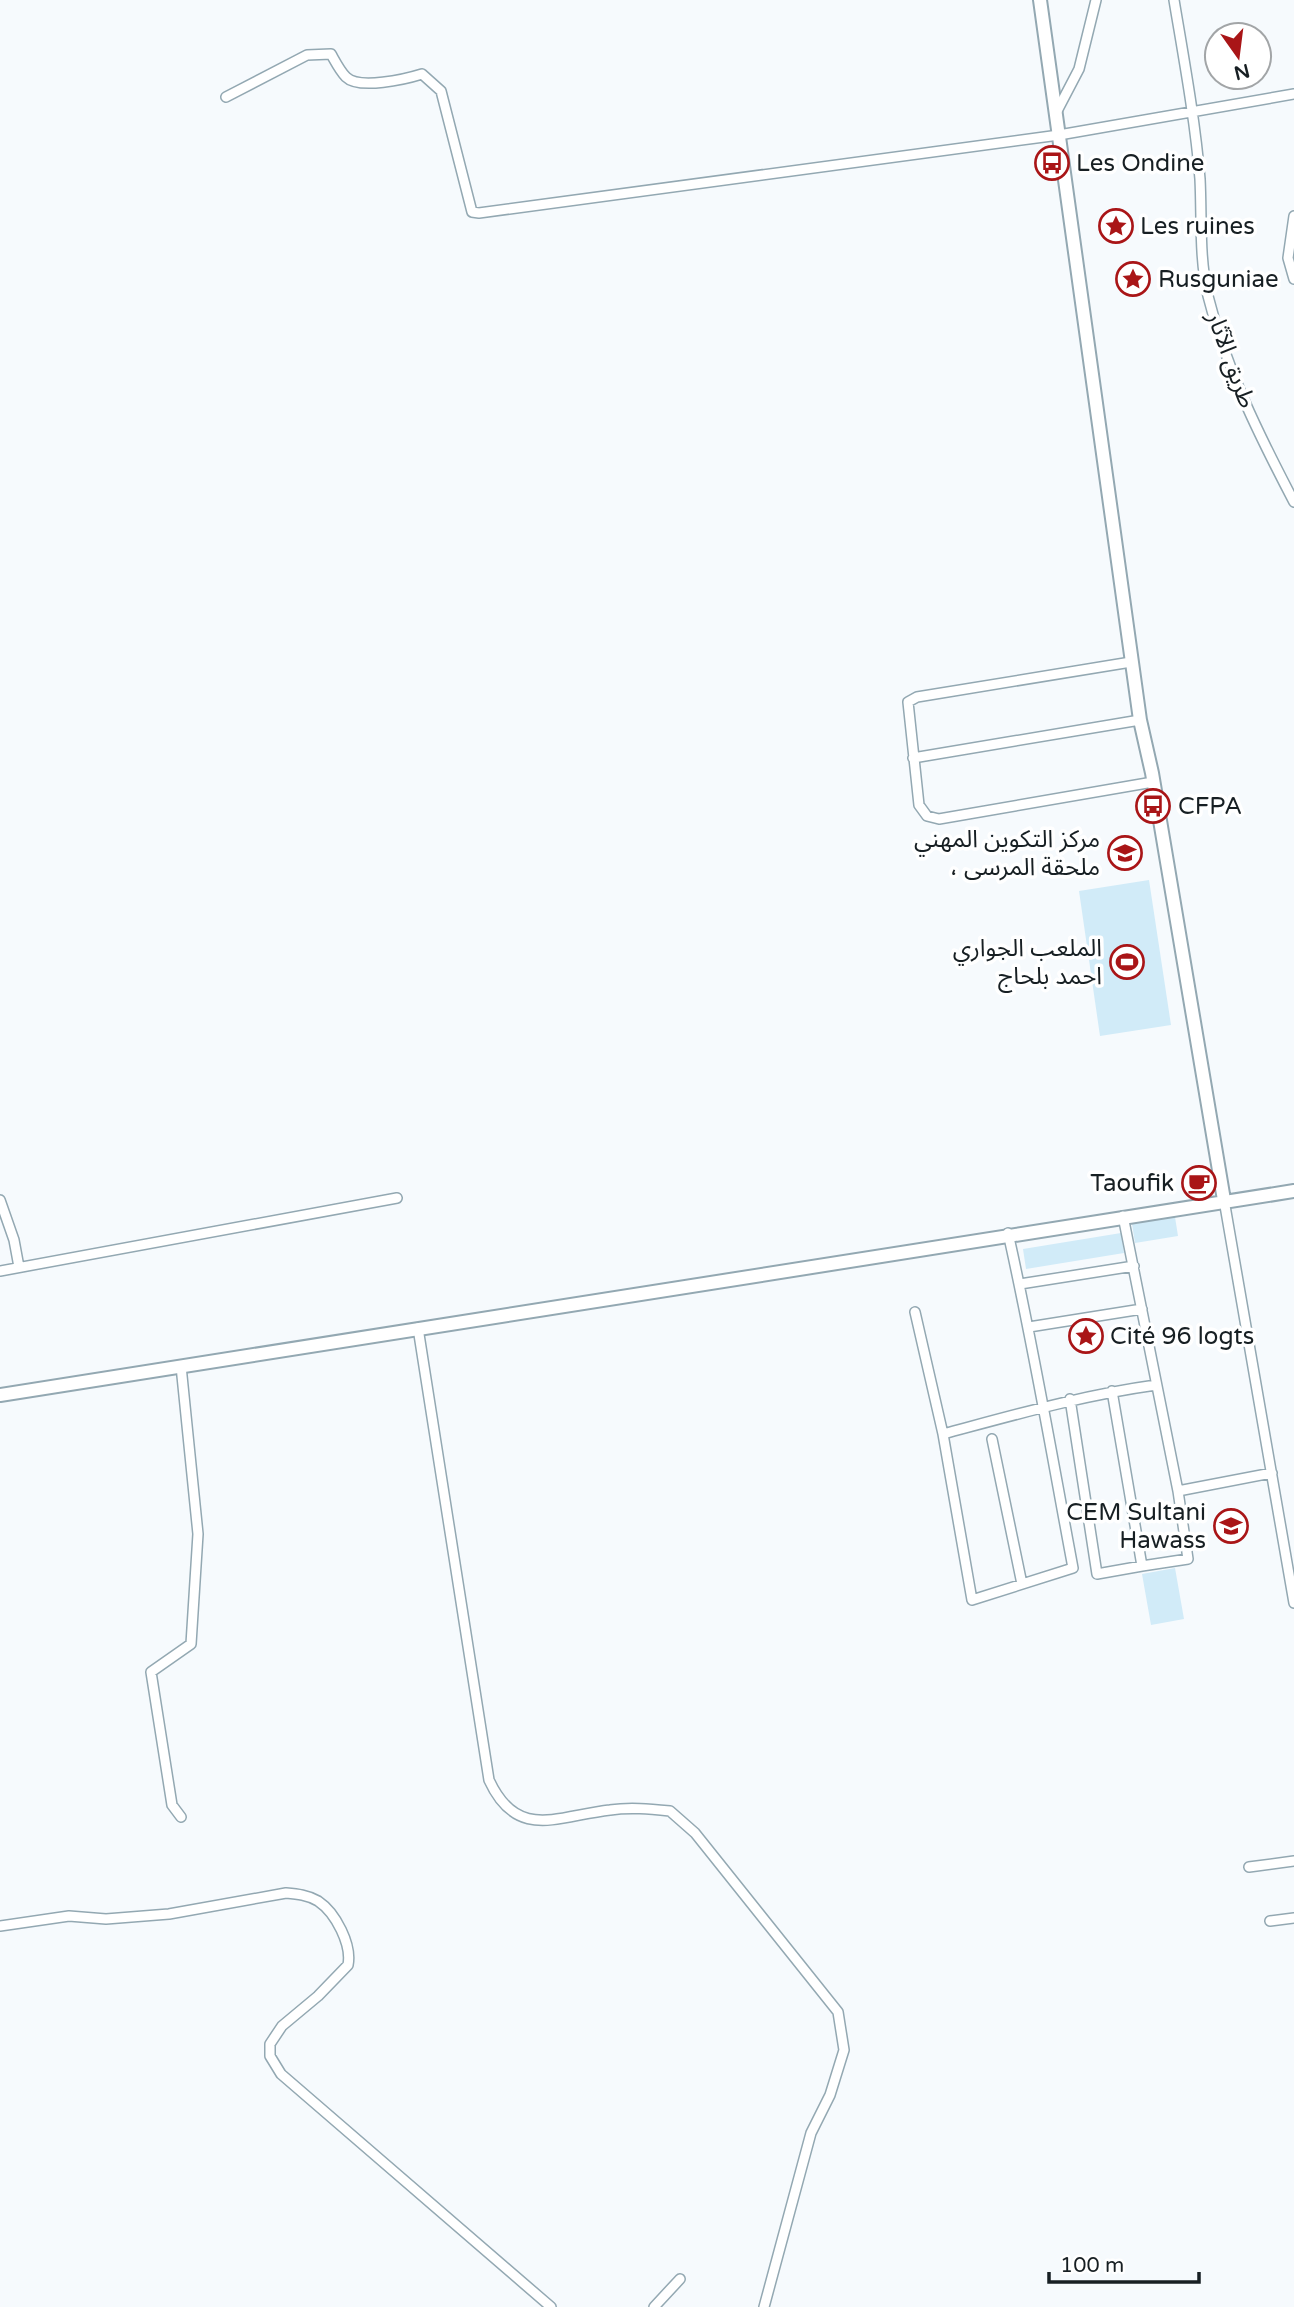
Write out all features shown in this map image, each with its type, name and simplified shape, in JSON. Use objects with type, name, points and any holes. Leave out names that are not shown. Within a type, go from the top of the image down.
[{"type":"main road","points":[[1040,0],[1131,662],[1224,1200]]},
{"type":"main road","points":[[0,1395],[1009,1233],[1294,1191]]},
{"type":"street","points":[[1056,113],[1079,69],[1096,0]]},
{"type":"street","name":"طريق الآثار","points":[[1174,0],[1193,110],[1200,182],[1200,249],[1208,294],[1237,386],[1294,502]]},
{"type":"street","points":[[226,97],[307,55],[331,54],[346,77],[354,83],[383,82],[422,74],[441,91],[472,212],[479,213],[1059,135],[1294,94]]},
{"type":"street","points":[[1294,216],[1288,258],[1294,279]]},
{"type":"street","points":[[1131,662],[917,696],[907,706],[919,805],[927,816],[939,818],[1153,782]]},
{"type":"street","points":[[913,758],[1140,720]]},
{"type":"street","points":[[0,1270],[397,1198]]},
{"type":"street","points":[[0,1200],[14,1240],[19,1267]]},
{"type":"street","points":[[1224,1200],[1294,1603]]},
{"type":"street","points":[[1070,1399],[1097,1574],[1188,1559],[1178,1491],[1124,1216]]},
{"type":"street","points":[[915,1312],[943,1434],[972,1600],[1073,1568],[1009,1233]]},
{"type":"street","points":[[1020,1284],[1134,1266]]},
{"type":"street","points":[[1029,1327],[1142,1309]]},
{"type":"street","points":[[418,1328],[489,1780],[499,1802],[513,1814],[532,1821],[611,1810],[670,1811],[695,1833],[838,2012],[844,2050],[830,2095],[811,2133],[764,2307]]},
{"type":"street","points":[[181,1366],[198,1534],[191,1644],[151,1672],[172,1805],[181,1817]]},
{"type":"street","points":[[943,1434],[1070,1399],[1156,1385]]},
{"type":"street","points":[[1112,1391],[1142,1566]]},
{"type":"street","points":[[992,1438],[1022,1584]]},
{"type":"street","points":[[1178,1491],[1272,1473]]},
{"type":"street","points":[[1249,1867],[1294,1861]]},
{"type":"street","points":[[0,1926],[69,1916],[106,1919],[169,1913],[286,1893],[303,1895],[318,1901],[329,1912],[344,1938],[350,1957],[348,1965],[318,1996],[282,2026],[270,2044],[270,2056],[276,2068],[402,2181],[551,2307]]},
{"type":"street","points":[[1270,1921],[1294,1918]]},
{"type":"street","points":[[654,2307],[680,2279]]},
{"type":"shaded area","points":[[1149,880],[1171,1025],[1100,1036],[1079,891]]},
{"type":"shaded area","points":[[1175,1217],[1178,1236],[1135,1243],[1132,1224]]},
{"type":"shaded area","points":[[1121,1233],[1124,1253],[1026,1269],[1023,1249]]},
{"type":"shaded area","points":[[1175,1568],[1184,1619],[1151,1625],[1142,1574]]},
{"type":"place","name":"Les Ondine","points":[[1052,163]]},
{"type":"place","name":"Les ruines","points":[[1116,226]]},
{"type":"place","name":"Rusguniae","points":[[1133,279]]},
{"type":"place","name":"CFPA","points":[[1153,806]]},
{"type":"place","name":"مركز التكوين المهني ، ملحقة المرسى","points":[[1125,853]]},
{"type":"place","name":"الملعب الجواري احمد بلحاج","points":[[1127,962]]},
{"type":"place","name":"Taoufik","points":[[1199,1183]]},
{"type":"place","name":"Cité 96 logts","points":[[1086,1336]]},
{"type":"place","name":"CEM Sultani Hawass","points":[[1231,1526]]}]
